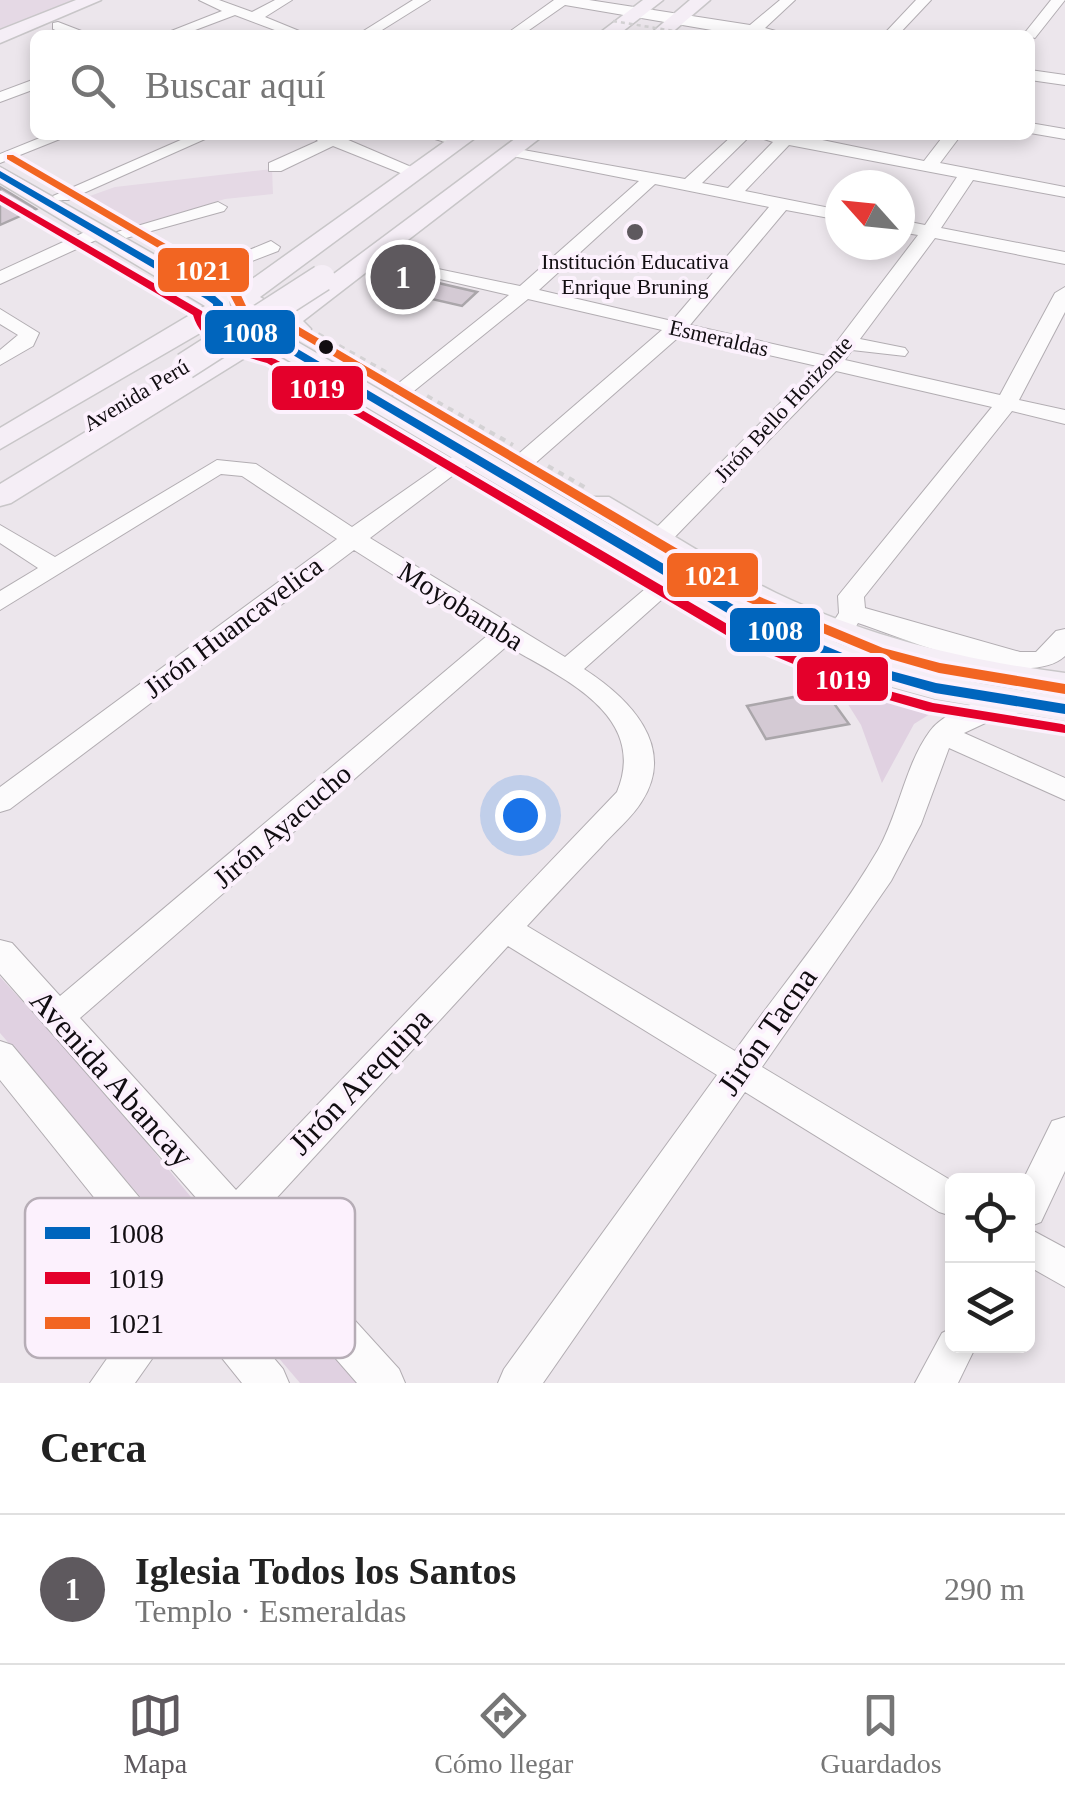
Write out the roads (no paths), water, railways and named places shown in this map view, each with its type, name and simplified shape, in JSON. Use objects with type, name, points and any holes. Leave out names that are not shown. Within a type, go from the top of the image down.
[{"type":"main road","points":[[611,30],[654,0]]},
{"type":"main road","points":[[670,28],[701,0]]},
{"type":"main road","points":[[48,30],[98,3]]},
{"type":"main road","points":[[0,38],[98,3]]},
{"type":"main road","points":[[0,50],[30,38]]},
{"type":"main road","name":"Avenida Perú","points":[[0,440],[230,305],[460,140]]},
{"type":"main road","name":"Avenida Perú","points":[[313,275],[480,140]]},
{"type":"main road","name":"Avenida Perú","points":[[0,476],[512,143]]},
{"type":"main road","name":"Avenida Perú","points":[[0,497],[273,329],[374,258],[512,143]]},
{"type":"main road","points":[[2,169],[62,196],[201,274],[230,305],[232,326],[273,329],[401,390],[761,599],[846,623],[944,664],[1065,684]]},
{"type":"main road","points":[[2,169],[98,232],[218,303],[230,305]]},
{"type":"main road","points":[[273,329],[280,343],[744,617],[854,664],[935,688],[1065,709]]},
{"type":"main road","name":"Avenida Perú","points":[[0,458],[176,362]]},
{"type":"street","points":[[206,0],[287,30]]},
{"type":"street","points":[[252,18],[286,0]]},
{"type":"street","points":[[372,30],[423,0]]},
{"type":"street","points":[[519,30],[563,0],[637,12],[670,28],[702,30]]},
{"type":"street","points":[[754,30],[788,0]]},
{"type":"street","points":[[895,30],[924,0]]},
{"type":"street","points":[[1034,30],[1058,0]]},
{"type":"street","points":[[182,30],[234,11]]},
{"type":"street","points":[[58,26],[68,30]]},
{"type":"street","points":[[1035,75],[1065,80]]},
{"type":"street","points":[[0,97],[30,86]]},
{"type":"street","points":[[1035,129],[1065,134]]},
{"type":"street","points":[[2,169],[53,140]]},
{"type":"street","points":[[62,196],[194,140]]},
{"type":"street","points":[[275,167],[322,140]]},
{"type":"street","points":[[331,140],[414,172]]},
{"type":"street","points":[[690,185],[738,140]]},
{"type":"street","points":[[732,194],[785,140]]},
{"type":"street","points":[[802,140],[1065,192]]},
{"type":"street","points":[[928,167],[950,140]]},
{"type":"street","points":[[512,143],[652,178],[825,211]]},
{"type":"street","name":"Jirón Bello Horizonte","points":[[659,538],[831,364],[930,232],[967,174]]},
{"type":"street","points":[[401,390],[524,292],[652,178]]},
{"type":"street","points":[[524,461],[677,328],[782,203]]},
{"type":"street","points":[[126,232],[218,206]]},
{"type":"street","points":[[915,229],[1065,258]]},
{"type":"street","points":[[0,278],[98,232]]},
{"type":"street","points":[[201,274],[270,247]]},
{"type":"street","name":"Esmeraldas","points":[[374,258],[1065,417]]},
{"type":"street","points":[[1065,293],[1006,404],[851,596],[846,623],[1036,661],[1055,652],[1065,637]]},
{"type":"street","points":[[0,315],[28,333],[26,342],[7,356]]},
{"type":"street","points":[[846,343],[898,352]]},
{"type":"street","name":"Jirón Huancavelica","points":[[0,802],[468,453]]},
{"type":"street","name":"Moyobamba","points":[[54,566],[216,467],[248,469],[351,538],[592,686],[627,720],[640,745],[642,770],[630,797]]},
{"type":"street","points":[[0,532],[54,566],[0,602]]},
{"type":"street","points":[[566,671],[674,577]]},
{"type":"street","name":"Jirón Ayacucho","points":[[58,1017],[505,634]]},
{"type":"street","points":[[942,734],[972,716],[1018,704]]},
{"type":"street","points":[[942,734],[1065,790]]},
{"type":"street","name":"Jirón Tacna","points":[[518,1383],[880,872],[908,820],[923,766],[942,734]]},
{"type":"street","name":"Jirón Arequipa","points":[[252,1198],[630,797]]},
{"type":"street","points":[[506,929],[945,1196]]},
{"type":"street","name":"Avenida Abancay","points":[[0,952],[219,1198]]},
{"type":"street","points":[[3,1064],[115,1198]]},
{"type":"street","points":[[1035,1195],[1065,1132]]},
{"type":"street","points":[[1035,1250],[1065,1269]]},
{"type":"street","name":"Avenida Abancay","points":[[355,1350],[384,1383]]},
{"type":"street","points":[[936,1383],[952,1353]]},
{"type":"street","name":"Jirón Arequipa","points":[[112,1383],[129,1358]]},
{"type":"street","points":[[248,1358],[268,1383]]},
{"type":"place","name":"Institución Educativa Enrique Bruning","points":[[635,232]]},
{"type":"place","name":"Iglesia Todos los Santos","points":[[403,277]]}]
